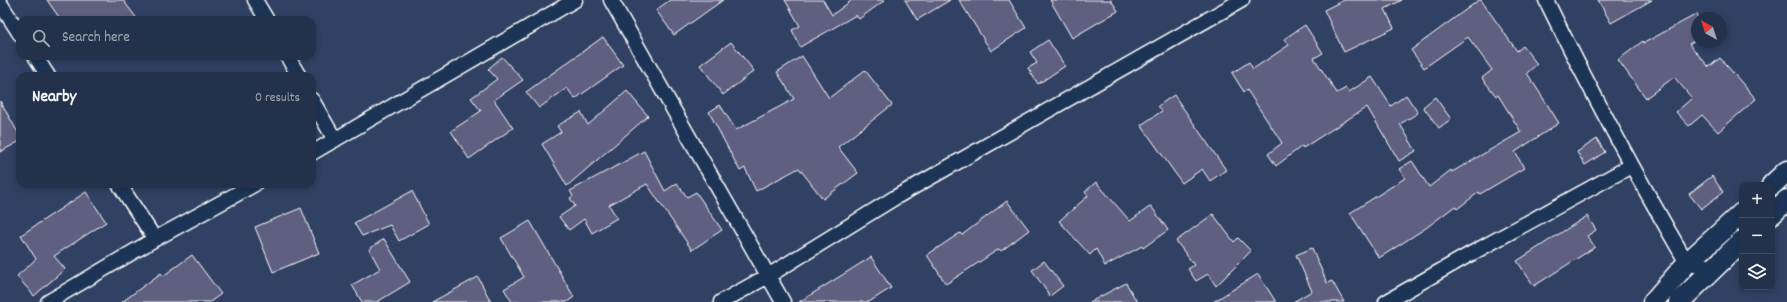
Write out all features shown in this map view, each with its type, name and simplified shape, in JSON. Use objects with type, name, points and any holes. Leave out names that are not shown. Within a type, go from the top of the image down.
[{"type":"street","points":[[255,0],[265,16]]},
{"type":"street","points":[[316,151],[574,0]]},
{"type":"street","points":[[611,0],[784,302]]},
{"type":"street","points":[[721,302],[768,276],[896,197],[1242,0]]},
{"type":"street","points":[[1546,0],[1579,69],[1631,166],[1687,263]]},
{"type":"street","points":[[0,3],[16,28]]},
{"type":"street","points":[[38,60],[45,72]]},
{"type":"street","points":[[289,60],[297,72]]},
{"type":"street","points":[[316,107],[335,140]]},
{"type":"street","points":[[1386,302],[1464,257],[1631,166]]},
{"type":"street","points":[[1775,182],[1787,171]]},
{"type":"street","points":[[122,188],[155,239]]},
{"type":"street","points":[[48,302],[155,239],[248,188]]},
{"type":"street","points":[[1775,211],[1787,200]]},
{"type":"street","points":[[1653,302],[1687,263],[1739,216]]},
{"type":"street","points":[[1679,302],[1739,244]]},
{"type":"street","points":[[1687,263],[1714,267]]},
{"type":"building","points":[[47,0],[123,0],[135,16],[58,16]]},
{"type":"building","points":[[670,0],[723,0],[674,35],[656,10]]},
{"type":"building","points":[[785,0],[823,0],[832,15],[852,0],[885,0],[859,19],[856,15],[800,47],[792,30],[800,26]]},
{"type":"building","points":[[905,0],[950,0],[917,20]]},
{"type":"building","points":[[959,0],[1009,0],[1026,28],[991,51]]},
{"type":"building","points":[[1050,0],[1111,0],[1118,11],[1072,38]]},
{"type":"building","points":[[1344,0],[1402,0],[1385,9],[1394,28],[1344,52],[1324,10]]},
{"type":"building","points":[[1481,0],[1517,51],[1523,46],[1537,64],[1527,73],[1559,123],[1515,152],[1524,168],[1480,194],[1479,192],[1457,209],[1455,206],[1426,228],[1379,258],[1350,213],[1405,178],[1399,169],[1412,161],[1429,187],[1451,170],[1452,172],[1521,132],[1498,95],[1496,96],[1482,78],[1492,70],[1468,37],[1424,68],[1411,50]]},
{"type":"building","points":[[1598,0],[1652,0],[1611,23]]},
{"type":"building","points":[[1691,17],[1691,43],[1689,44],[1691,48],[1709,67],[1720,58],[1756,99],[1718,132],[1702,115],[1689,126],[1676,112],[1692,98],[1674,77],[1646,98],[1618,60],[1643,41],[1644,43]]},
{"type":"building","points":[[1305,25],[1323,53],[1314,58],[1337,93],[1346,88],[1349,92],[1372,77],[1391,106],[1406,95],[1418,113],[1400,124],[1416,151],[1399,161],[1367,107],[1303,148],[1302,146],[1276,166],[1268,154],[1282,143],[1247,90],[1244,92],[1232,73],[1249,62],[1253,69],[1289,45],[1284,39]]},
{"type":"building","points":[[603,37],[623,65],[575,99],[567,88],[539,108],[526,92]]},
{"type":"building","points":[[1048,40],[1065,66],[1038,84],[1028,68],[1037,63],[1030,52]]},
{"type":"building","points":[[731,42],[754,71],[723,95],[700,65]]},
{"type":"building","points":[[802,56],[829,98],[865,70],[892,105],[838,147],[858,173],[823,199],[799,168],[756,191],[745,168],[740,171],[709,112],[720,105],[736,130],[794,99],[777,72]]},
{"type":"building","points":[[502,57],[523,80],[494,100],[513,128],[469,159],[451,131],[481,111],[471,98],[497,79],[488,69]]},
{"type":"building","points":[[627,91],[648,116],[567,186],[542,144],[561,132],[557,126],[581,112],[588,125]]},
{"type":"building","points":[[1174,95],[1226,170],[1210,181],[1202,169],[1182,183],[1141,125],[1162,111],[1158,106]]},
{"type":"building","points":[[1435,97],[1451,119],[1439,128],[1423,107]]},
{"type":"building","points":[[0,101],[16,129],[16,143],[0,152]]},
{"type":"building","points":[[1597,139],[1605,152],[1585,165],[1577,152]]},
{"type":"building","points":[[644,151],[665,191],[677,183],[687,197],[696,192],[722,230],[692,250],[647,184],[609,205],[617,218],[592,233],[584,219],[569,230],[559,217],[575,206],[570,198],[573,196],[570,191]]},
{"type":"building","points":[[1712,176],[1723,192],[1701,209],[1689,194]]},
{"type":"building","points":[[1096,182],[1130,221],[1151,206],[1168,230],[1143,248],[1142,246],[1105,266],[1096,249],[1090,255],[1059,221],[1088,196],[1085,192]]},
{"type":"building","points":[[412,191],[429,224],[399,241],[390,225],[362,236],[354,223]]},
{"type":"building","points":[[86,192],[106,222],[54,256],[65,269],[34,296],[17,276],[36,259],[21,235]]},
{"type":"building","points":[[1007,201],[1029,230],[1001,251],[999,249],[946,284],[927,255],[960,233],[962,235]]},
{"type":"building","points":[[301,208],[319,253],[273,272],[255,227]]},
{"type":"building","points":[[1213,214],[1234,242],[1238,238],[1251,251],[1216,286],[1208,274],[1196,281],[1188,269],[1194,265],[1176,241]]},
{"type":"building","points":[[1587,216],[1596,230],[1587,236],[1595,247],[1534,286],[1517,261]]},
{"type":"building","points":[[530,221],[574,297],[567,302],[512,302],[504,289],[524,277],[501,238]]},
{"type":"building","points":[[384,239],[410,282],[377,302],[362,302],[352,285],[380,269],[369,249]]},
{"type":"building","points":[[1312,248],[1327,283],[1332,281],[1344,302],[1293,302],[1312,291],[1296,255]]},
{"type":"building","points":[[192,255],[221,294],[210,302],[122,302],[161,273],[163,276]]},
{"type":"building","points":[[871,257],[891,288],[869,302],[799,302]]},
{"type":"building","points":[[1044,261],[1063,286],[1050,296],[1032,270]]},
{"type":"building","points":[[1258,274],[1276,302],[1213,302]]},
{"type":"building","points":[[478,277],[491,302],[432,302]]},
{"type":"building","points":[[1126,283],[1137,302],[1090,302]]}]
